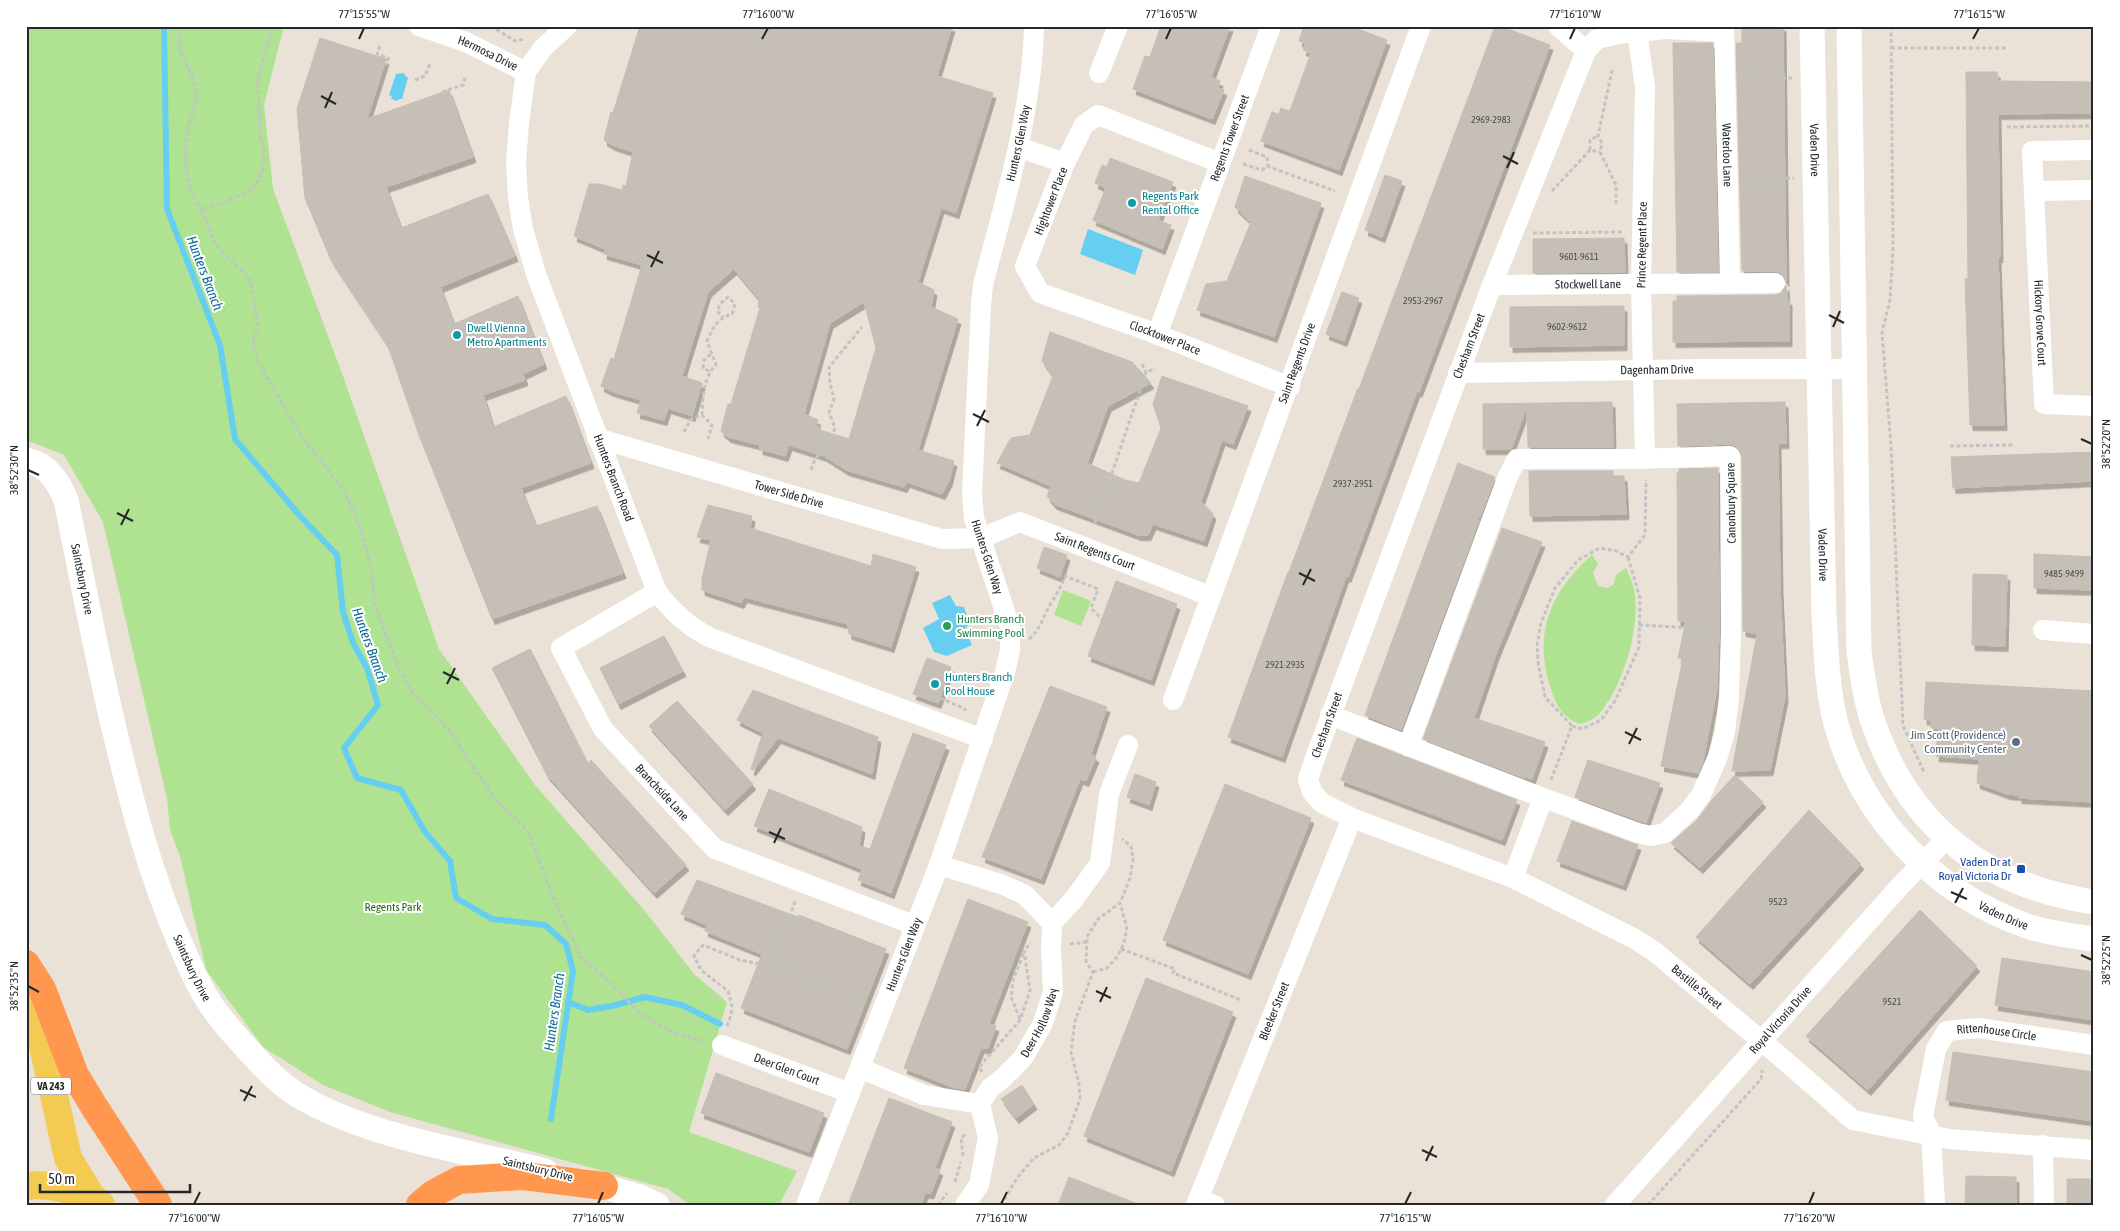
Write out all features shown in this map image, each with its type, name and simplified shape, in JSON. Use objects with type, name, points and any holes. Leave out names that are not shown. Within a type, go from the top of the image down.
[{"type":"highway","points":[[26,964],[42,989],[75,1075],[158,1205]]},
{"type":"highway","points":[[420,1205],[433,1194],[459,1180],[523,1176],[604,1186]]},
{"type":"main road","name":"VA 243","points":[[26,970],[68,1158],[96,1200]]},
{"type":"main road","points":[[26,1186],[37,1185],[60,1188],[96,1200]]},
{"type":"street","name":"Hermosa Drive","points":[[419,26],[466,42],[526,72]]},
{"type":"street","name":"Hunters Branch Road","points":[[567,26],[543,48],[526,72],[516,163],[518,197],[523,229],[536,274],[657,592],[674,613],[692,628],[710,638],[982,739]]},
{"type":"street","name":"Hunters Glen Way","points":[[806,1205],[938,864],[1005,672],[1010,650],[1010,627],[974,518],[972,493],[983,285],[1018,147],[1034,60],[1034,26]]},
{"type":"street","points":[[1098,73],[1118,26]]},
{"type":"street","name":"Regents Tower Street","points":[[1157,335],[1271,26]]},
{"type":"street","name":"Saint Regents Drive","points":[[1173,700],[1210,596],[1290,387],[1421,26]]},
{"type":"street","points":[[1558,26],[1586,51],[1597,39],[1637,32],[1666,29],[1724,29]]},
{"type":"street","name":"Vaden Drive","points":[[1812,26],[1824,614],[1829,691],[1845,750],[1860,785],[1897,839],[1957,891],[1999,915],[2046,931],[2094,939]]},
{"type":"street","points":[[1849,26],[1859,651],[1871,717],[1893,770],[1922,812],[1947,838],[1984,866],[2020,884],[2047,893],[2094,902]]},
{"type":"street","name":"Waterloo Lane","points":[[1724,29],[1730,283]]},
{"type":"street","name":"Prince Regent Place","points":[[1637,32],[1645,87],[1641,285],[1645,459]]},
{"type":"street","name":"Chesham Street","points":[[1308,779],[1330,715],[1458,373],[1586,51]]},
{"type":"street","name":"Hightower Place","points":[[1040,292],[1026,266],[1065,163],[1084,126],[1098,115],[1220,164]]},
{"type":"street","points":[[1018,147],[1065,163]]},
{"type":"street","name":"Hickory Grove Court","points":[[2094,150],[2032,151],[2044,404],[2094,406]]},
{"type":"street","points":[[2034,191],[2094,190]]},
{"type":"street","name":"Stockwell Lane","points":[[1492,285],[1775,283]]},
{"type":"street","name":"Clocktower Place","points":[[1040,292],[1290,387]]},
{"type":"street","name":"Dagenham Drive","points":[[1458,373],[1854,369]]},
{"type":"street","name":"Tower Side Drive","points":[[598,438],[942,539],[981,538]]},
{"type":"street","name":"Canonbury Square","points":[[1330,715],[1408,746],[1547,789],[1638,833],[1651,836],[1665,833],[1674,826],[1701,795],[1717,759],[1725,732],[1729,697],[1731,631],[1730,456],[1645,459],[1517,459],[1508,476],[1408,746]]},
{"type":"street","name":"Saintsbury Drive","points":[[26,460],[41,466],[53,475],[60,485],[66,500],[130,800],[149,862],[171,923],[194,975],[210,1004],[230,1031],[278,1082],[307,1100],[344,1119],[383,1132],[604,1186],[657,1205]]},
{"type":"street","name":"Saint Regents Court","points":[[981,538],[1020,522],[1210,596]]},
{"type":"street","name":"Branchside Lane","points":[[657,592],[561,648],[603,729],[715,849],[914,925]]},
{"type":"street","points":[[2043,630],[2094,634]]},
{"type":"street","points":[[938,864],[1004,885],[1026,895],[1052,923],[1074,899],[1100,863],[1109,794],[1128,745]]},
{"type":"street","name":"Bastille Street","points":[[1308,779],[1312,792],[1322,803],[1352,818],[1513,878],[1635,939],[1655,952],[1853,1120],[1950,1139],[2094,1150]]},
{"type":"street","points":[[1513,878],[1547,789]]},
{"type":"street","name":"Bleeker Street","points":[[1203,1203],[1352,818]]},
{"type":"street","name":"Royal Victoria Drive","points":[[1615,1205],[1922,862],[1947,838]]},
{"type":"street","name":"Deer Hollow Way","points":[[980,1104],[990,1088],[1024,1058],[1043,1023],[1053,992],[1052,923]]},
{"type":"street","name":"Rittenhouse Circle","points":[[1931,1134],[1923,1116],[1936,1049],[1947,1031],[1978,1028],[2094,1045]]},
{"type":"street","name":"Deer Glen Court","points":[[719,1045],[850,1094]]},
{"type":"street","points":[[860,1068],[924,1095],[980,1104],[988,1138],[979,1185],[965,1205]]},
{"type":"street","points":[[1931,1134],[1935,1205]]},
{"type":"street","points":[[2043,1145],[2044,1205]]},
{"type":"path","points":[[179,26],[180,48],[191,72],[197,94],[188,130],[187,167],[191,189],[196,203],[202,210],[215,244],[250,279],[258,326],[253,338],[257,360],[304,440],[344,490],[360,528],[372,570],[374,602],[397,665],[411,690],[448,729],[494,798],[528,831],[552,895],[581,957],[643,1016],[674,1033],[719,1045],[732,1006],[728,991],[701,970],[694,956],[703,945],[740,960],[771,966],[868,1002]]},
{"type":"path","points":[[202,210],[246,194],[256,185],[262,171],[264,152],[260,136],[258,80],[272,26]]},
{"type":"path","points":[[491,26],[516,41],[530,38]]},
{"type":"path","points":[[1891,26],[1893,248],[1890,300],[1882,333],[1891,446],[1903,726],[1927,780]]},
{"type":"path","points":[[380,46],[377,54],[388,58],[386,64]]},
{"type":"path","points":[[1891,48],[2006,48]]},
{"type":"path","points":[[415,80],[425,76],[430,63]]},
{"type":"path","points":[[1612,70],[1598,136],[1602,143],[1600,152],[1616,185],[1616,205]]},
{"type":"path","points":[[442,92],[463,85],[465,78]]},
{"type":"path","points":[[1725,79],[1793,78]]},
{"type":"path","points":[[2007,127],[2094,126]]},
{"type":"path","points":[[1548,195],[1590,150],[1590,140],[1598,136]]},
{"type":"path","points":[[1249,150],[1267,157],[1268,166]]},
{"type":"path","points":[[1590,150],[1600,152]]},
{"type":"path","points":[[1243,164],[1262,170],[1268,166]]},
{"type":"path","points":[[1268,166],[1335,191]]},
{"type":"path","points":[[1727,179],[1794,178]]},
{"type":"path","points":[[1533,233],[1625,232]]},
{"type":"path","points":[[702,415],[709,372],[716,366],[707,341],[716,322],[732,314],[735,304],[728,298],[721,303],[717,311],[723,317]]},
{"type":"path","points":[[811,470],[815,459],[827,448],[835,428],[829,412],[834,400],[828,367],[862,327]]},
{"type":"path","points":[[709,372],[703,368],[704,360],[712,353]]},
{"type":"path","points":[[1142,364],[1146,373]]},
{"type":"path","points":[[1095,523],[1146,373],[1155,368]]},
{"type":"path","points":[[684,432],[691,419],[702,415]]},
{"type":"path","points":[[702,415],[712,425],[708,439]]},
{"type":"path","points":[[1950,446],[2013,445]]},
{"type":"path","points":[[1628,557],[1645,535],[1646,480]]},
{"type":"path","points":[[1600,548],[1616,551],[1628,557],[1640,598],[1640,625],[1639,647],[1615,701],[1601,720],[1582,729],[1572,726],[1545,697],[1538,662],[1537,645],[1541,623],[1556,588],[1578,560],[1600,548]]},
{"type":"path","points":[[1027,641],[1036,633],[1050,605],[1059,593],[1065,576],[1098,588],[1090,607],[1102,619]]},
{"type":"path","points":[[1640,625],[1731,631]]},
{"type":"path","points":[[1547,789],[1572,726]]},
{"type":"path","points":[[1093,972],[1086,961],[1087,937],[1098,919],[1120,903],[1130,878],[1133,860],[1131,846],[1105,829]]},
{"type":"path","points":[[771,966],[797,896]]},
{"type":"path","points":[[1093,972],[1107,968],[1122,949],[1127,928],[1120,903]]},
{"type":"path","points":[[1020,1020],[1011,997],[1014,980],[1024,950],[1035,938]]},
{"type":"path","points":[[1122,949],[1175,969],[1173,973],[1241,1000]]},
{"type":"path","points":[[984,1078],[979,1067],[1020,1020],[1030,991],[1024,950]]},
{"type":"path","points":[[1001,1205],[1017,1178],[1034,1158],[1059,1145],[1068,1133],[1080,1099],[1080,1084],[1071,1052],[1075,1021],[1093,972]]},
{"type":"path","points":[[1648,1205],[1761,1079],[1762,1067]]},
{"type":"path","points":[[955,1183],[963,1156],[961,1138],[970,1132]]},
{"type":"path","points":[[938,1205],[949,1190]]},
{"type":"green space","name":"Regents Park","points":[[26,26],[284,26],[264,105],[273,189],[343,376],[439,649],[535,785],[644,910],[695,975],[727,1002],[689,1132],[797,1171],[779,1205],[690,1205],[668,1189],[390,1112],[323,1085],[263,1047],[206,970],[180,856],[170,830],[167,799],[103,522],[64,455],[26,440]]},
{"type":"green space","points":[[1592,555],[1598,564],[1593,573],[1598,586],[1608,588],[1614,584],[1616,575],[1626,568],[1634,590],[1635,621],[1628,656],[1615,689],[1598,715],[1581,724],[1570,720],[1559,708],[1554,698],[1546,672],[1545,634],[1548,617],[1555,600],[1577,569]]},
{"type":"green space","points":[[1063,590],[1091,601],[1081,626],[1054,615]]},
{"type":"water","points":[[403,73],[408,78],[402,99],[397,101],[391,99],[392,96],[389,95],[396,74]]},
{"type":"water","points":[[1088,229],[1143,250],[1135,275],[1080,254]]},
{"type":"water","name":"Hunters Branch Swimming Pool","points":[[950,595],[956,606],[964,607],[970,624],[965,628],[972,645],[947,656],[934,652],[923,628],[939,619],[932,603]]},
{"type":"building","points":[[640,26],[952,26],[937,76],[993,93],[956,213],[941,208],[918,282],[934,290],[931,307],[958,319],[918,450],[954,461],[949,481],[942,494],[907,482],[904,487],[846,470],[824,456],[789,445],[785,456],[760,449],[760,445],[728,437],[721,431],[760,308],[758,307],[759,299],[734,269],[708,292],[682,376],[702,383],[692,416],[668,408],[664,420],[637,413],[641,400],[601,386],[611,358],[614,359],[642,265],[604,254],[605,249],[574,236],[589,184],[600,184],[622,190],[623,185],[626,186],[633,152],[612,145],[604,140],[611,112],[613,113]],"holes":[[[864,302],[876,348],[849,439],[820,430],[821,428],[816,426],[818,420],[804,414],[830,323]]]},
{"type":"building","points":[[1161,26],[1230,26],[1211,77],[1220,81],[1218,88],[1224,90],[1212,119],[1133,89],[1145,56],[1150,57]]},
{"type":"building","points":[[1304,26],[1350,26],[1387,40],[1339,170],[1261,141],[1272,112],[1279,114],[1281,108],[1290,111],[1311,53],[1303,50],[1306,43],[1299,41]]},
{"type":"building","points":[[1495,26],[1500,26],[1550,45],[1419,392],[1417,391],[1348,577],[1346,576],[1282,757],[1228,737],[1288,572],[1359,389]]},
{"type":"building","points":[[1742,26],[1783,26],[1786,281],[1781,273],[1775,271],[1742,271],[1736,43],[1742,43]]},
{"type":"building","name":"Dwell Vienna Metro Apartments","points":[[320,38],[386,59],[367,119],[449,90],[473,157],[386,187],[401,228],[488,194],[515,256],[440,287],[454,324],[518,296],[544,364],[523,374],[525,380],[483,395],[493,427],[566,396],[591,463],[521,488],[536,526],[597,506],[623,573],[492,619],[419,435],[388,346],[331,260],[305,198],[297,109]]},
{"type":"building","points":[[1673,43],[1713,43],[1718,272],[1677,272]]},
{"type":"building","points":[[1966,72],[1997,72],[1998,81],[2094,82],[2094,113],[1998,114],[2000,257],[1998,257],[2004,425],[1970,425],[1965,279],[1968,279]]},
{"type":"building","name":"Regents Park Rental Office","points":[[1110,158],[1173,182],[1158,220],[1171,225],[1162,249],[1093,220],[1106,188],[1095,183],[1102,165],[1107,167]]},
{"type":"building","points":[[1385,175],[1402,181],[1382,237],[1365,230]]},
{"type":"building","points":[[1245,176],[1321,203],[1274,337],[1197,310],[1206,284],[1227,281],[1251,222],[1235,207]]},
{"type":"building","points":[[1624,238],[1625,272],[1533,273],[1533,239]]},
{"type":"building","points":[[1786,285],[1787,300],[1789,300],[1789,341],[1673,342],[1673,301],[1677,301],[1677,296],[1775,295],[1781,293]]},
{"type":"building","points":[[1342,292],[1359,298],[1344,341],[1326,334]]},
{"type":"building","points":[[1624,306],[1624,345],[1510,347],[1510,307]]},
{"type":"building","points":[[1050,332],[1132,362],[1151,383],[1108,406],[1087,463],[1125,480],[1139,483],[1161,428],[1153,404],[1162,376],[1248,406],[1233,444],[1222,440],[1201,501],[1213,514],[1204,541],[1153,524],[1148,535],[1138,535],[1054,504],[1047,496],[1051,486],[997,463],[1011,438],[1030,435],[1053,376],[1042,361]]},
{"type":"building","points":[[1612,402],[1613,447],[1528,447],[1527,406],[1511,449],[1483,449],[1483,404]]},
{"type":"building","points":[[1785,402],[1786,443],[1778,443],[1780,588],[1785,697],[1770,770],[1732,771],[1757,634],[1743,631],[1742,455],[1736,446],[1730,444],[1678,446],[1677,404]]},
{"type":"building","points":[[2094,452],[2094,481],[1953,488],[1951,457]]},
{"type":"building","points":[[1458,463],[1495,477],[1480,517],[1474,517],[1479,520],[1401,730],[1365,715]]},
{"type":"building","points":[[1718,468],[1719,631],[1717,688],[1703,761],[1698,773],[1661,766],[1683,658],[1678,658],[1686,621],[1678,621],[1677,473],[1679,473],[1679,469]]},
{"type":"building","points":[[1529,471],[1613,471],[1613,476],[1624,476],[1626,514],[1530,516]]},
{"type":"building","points":[[708,505],[752,516],[750,528],[871,566],[873,554],[916,567],[891,647],[849,634],[848,624],[744,597],[741,603],[702,590],[702,579],[711,540],[697,537]]},
{"type":"building","points":[[1502,528],[1542,542],[1496,654],[1474,718],[1545,742],[1532,779],[1423,739]]},
{"type":"building","points":[[1044,547],[1067,555],[1060,577],[1037,568]]},
{"type":"building","points":[[2034,554],[2094,557],[2094,590],[2034,588]]},
{"type":"building","points":[[1973,574],[2007,575],[2005,646],[1972,645]]},
{"type":"building","points":[[1116,581],[1177,604],[1151,680],[1088,656]]},
{"type":"building","points":[[664,636],[683,671],[618,704],[600,668]]},
{"type":"building","points":[[530,649],[588,764],[591,760],[686,865],[654,893],[547,775],[492,668]]},
{"type":"building","name":"Hunters Branch Pool House","points":[[927,658],[951,667],[938,703],[913,694]]},
{"type":"building","name":"Jim Scott (Providence) Community Center","points":[[1926,682],[2094,691],[2094,802],[2019,798],[2019,795],[2007,794],[1977,783],[1979,759],[1936,756],[1938,728],[1931,728],[1931,720],[1924,719]]},
{"type":"building","points":[[1050,686],[1107,707],[1091,754],[1096,757],[1086,781],[1080,779],[1041,879],[982,857]]},
{"type":"building","points":[[753,690],[878,737],[872,774],[778,738],[753,770],[751,769],[763,733],[737,720]]},
{"type":"building","points":[[677,701],[753,784],[725,810],[649,726]]},
{"type":"building","points":[[913,733],[946,745],[891,893],[858,880],[862,869],[754,826],[769,789],[862,827],[859,846],[870,849]]},
{"type":"building","points":[[1357,738],[1517,800],[1502,840],[1341,780]]},
{"type":"building","points":[[1588,760],[1660,783],[1646,823],[1575,797]]},
{"type":"building","points":[[1135,774],[1156,782],[1149,805],[1127,797]]},
{"type":"building","points":[[1735,775],[1763,802],[1700,868],[1671,843],[1697,820]]},
{"type":"building","points":[[1225,784],[1311,818],[1248,974],[1163,940]]},
{"type":"building","points":[[1809,810],[1861,864],[1750,984],[1696,937]]},
{"type":"building","points":[[1572,821],[1638,845],[1623,885],[1557,861]]},
{"type":"building","points":[[697,880],[798,917],[799,915],[886,949],[847,1049],[741,1008],[762,954],[705,931],[707,925],[681,914]]},
{"type":"building","points":[[968,899],[1028,922],[989,1024],[996,1026],[988,1048],[981,1048],[965,1089],[963,1089],[955,1088],[904,1068]]},
{"type":"building","points":[[1920,910],[1977,966],[1868,1090],[1806,1036]]},
{"type":"building","points":[[2002,958],[2094,972],[2094,1020],[1995,1005]]},
{"type":"building","points":[[1146,978],[1233,1012],[1171,1171],[1084,1136]]},
{"type":"building","points":[[1953,1052],[2094,1072],[2094,1121],[1946,1100]]},
{"type":"building","points":[[716,1073],[824,1113],[809,1152],[701,1113]]},
{"type":"building","points":[[1022,1085],[1034,1104],[1016,1118],[1001,1099]]},
{"type":"building","points":[[889,1098],[952,1122],[935,1168],[940,1170],[931,1193],[925,1193],[921,1205],[848,1205]]},
{"type":"building","points":[[1966,1176],[2016,1177],[2016,1205],[1965,1205]]},
{"type":"building","points":[[1069,1177],[1138,1204],[1058,1205]]},
{"type":"building","points":[[2067,1179],[2094,1179],[2094,1205],[2067,1205]]},
{"type":"waterway","name":"Hunters Branch","points":[[164,26],[167,209],[220,345],[235,439],[300,516],[337,555],[343,612],[353,643],[367,668],[378,705],[344,748],[357,778],[401,790],[425,832],[450,861],[456,898],[492,919],[545,925],[566,944],[573,971],[551,1119]]},
{"type":"waterway","points":[[568,1002],[588,1010],[645,997],[682,1005],[720,1024]]},
{"type":"place","name":"Regents Park Rental Office","points":[[1132,203]]},
{"type":"place","name":"Dwell Vienna Metro Apartments","points":[[457,335]]},
{"type":"place","name":"Hunters Branch Swimming Pool","points":[[947,626]]},
{"type":"place","name":"Hunters Branch Pool House","points":[[935,684]]},
{"type":"place","name":"Jim Scott (Providence) Community Center","points":[[2016,742]]},
{"type":"place","name":"Vaden Dr at Royal Victoria Dr","points":[[2021,869]]}]
